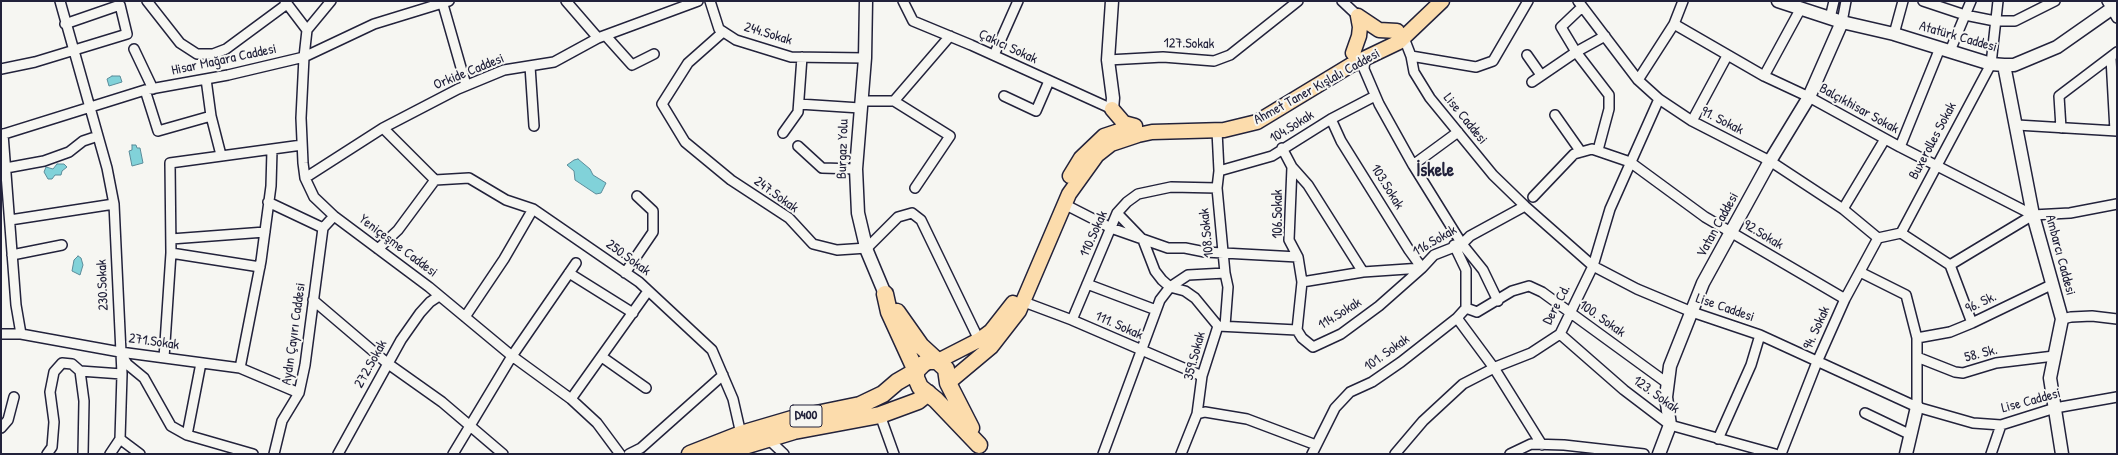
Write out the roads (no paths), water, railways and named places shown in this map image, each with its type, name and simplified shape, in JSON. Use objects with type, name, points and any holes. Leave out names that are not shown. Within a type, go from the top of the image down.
[{"type":"highway","points":[[885,294],[921,346],[946,369],[948,382],[983,450]]},
{"type":"highway","points":[[885,294],[889,312],[916,371],[918,383],[983,450]]},
{"type":"highway","name":"D400","points":[[690,454],[741,434],[792,419],[860,405],[873,400],[916,371],[928,361],[938,361]]},
{"type":"highway","name":"D400","points":[[718,454],[767,438],[880,415],[918,401],[928,393],[939,391],[948,382]]},
{"type":"main road","name":"Ahmet Taner Kışlalı Caddesi","points":[[1401,34],[1429,1]]},
{"type":"main road","name":"Ahmet Taner Kışlalı Caddesi","points":[[938,361],[979,340],[991,331],[1009,310],[1053,207],[1065,184],[1081,158],[1104,136],[1135,126],[1225,122],[1244,118],[1401,34],[1442,1]]},
{"type":"main road","points":[[1358,16],[1379,30],[1401,34]]},
{"type":"main road","points":[[1358,16],[1360,26],[1359,56]]},
{"type":"main road","name":"Ahmet Taner Kışlalı Caddesi","points":[[948,382],[991,347],[1024,302],[1064,204],[1086,168],[1097,155],[1111,144],[1125,138],[1152,132],[1218,131],[1235,129],[1257,122],[1345,68],[1359,56]]},
{"type":"main road","points":[[1112,109],[1124,122],[1135,126]]},
{"type":"main road","points":[[1104,136],[1112,109]]},
{"type":"street","name":"230.Sokak","points":[[60,1],[65,24],[98,136],[114,204],[122,374],[120,440]]},
{"type":"street","points":[[146,1],[180,43],[196,54],[213,54],[226,49],[286,2],[307,30],[331,1]]},
{"type":"street","points":[[566,1],[632,65],[654,54]]},
{"type":"street","name":"Orkide Caddesi","points":[[306,178],[383,128],[466,85],[504,70],[554,62],[602,37],[698,1]]},
{"type":"street","name":"244.Sokak","points":[[710,1],[719,29],[736,40],[774,54],[791,57],[865,58]]},
{"type":"street","name":"Burgaz Yolu","points":[[866,1],[865,58],[860,104],[856,169],[858,213],[866,248],[885,294]]},
{"type":"street","name":"Çakıcı Sokak","points":[[902,1],[913,21],[994,55],[1112,109]]},
{"type":"street","points":[[994,55],[1018,1]]},
{"type":"street","points":[[1112,1],[1108,60],[1113,98],[1112,109]]},
{"type":"street","name":"127.Sokak","points":[[1108,60],[1164,57],[1214,61],[1230,55],[1298,1]]},
{"type":"street","points":[[1342,1],[1358,16]]},
{"type":"street","points":[[1411,56],[1476,67],[1493,61],[1528,1]]},
{"type":"street","points":[[1638,80],[1674,24],[1683,1]]},
{"type":"street","name":"Atatürk Caddesi","points":[[1781,1],[1842,22],[1894,34],[1991,64],[2004,65],[2014,65],[2057,48],[2113,8]]},
{"type":"street","points":[[1830,18],[1834,1]]},
{"type":"street","points":[[1842,22],[1846,1]]},
{"type":"street","points":[[1894,34],[1903,1]]},
{"type":"street","points":[[1923,1],[1965,15],[1995,21],[2015,21],[2055,1]]},
{"type":"street","points":[[1900,147],[1945,50],[1965,15],[1971,1]]},
{"type":"street","points":[[1991,64],[1998,1]]},
{"type":"street","points":[[444,2],[466,85]]},
{"type":"street","name":"Hisar Mağara Caddesi","points":[[2,135],[149,90],[304,57],[374,24],[444,2]]},
{"type":"street","points":[[1,69],[35,62],[73,49],[127,34],[120,3],[65,24]]},
{"type":"street","points":[[1580,4],[1561,26],[1576,52],[1609,95],[1609,109],[1598,150]]},
{"type":"street","name":"91. Sokak","points":[[1580,4],[1638,80],[1659,99],[1692,122],[1770,161],[1843,209],[1878,238]]},
{"type":"street","points":[[1764,76],[1801,8]]},
{"type":"street","name":"Vatan Caddesi","points":[[1659,454],[1670,425],[1666,397],[1670,366],[1703,283],[1770,161],[1809,97],[1842,22]]},
{"type":"street","name":"Balçıkhisar Sokak","points":[[1674,24],[1764,76],[1809,97],[1900,147],[2033,215]]},
{"type":"street","name":"Yeniçeşme Caddesi","points":[[307,30],[301,118],[302,144],[306,178],[314,196],[334,216],[465,316],[512,356],[571,399],[597,423],[620,454]]},
{"type":"street","name":"247.Sokak","points":[[723,32],[688,63],[662,104],[685,142],[731,180],[789,218],[813,244],[837,250],[866,248]]},
{"type":"street","name":"Lise Caddesi","points":[[1401,34],[1411,56],[1414,72],[1420,84],[1493,175],[1525,206],[1593,266],[1637,289],[1692,312],[1760,335],[1917,407],[1974,423],[2002,425],[2055,408],[2117,396]]},
{"type":"street","points":[[894,101],[950,36]]},
{"type":"street","points":[[1532,82],[1576,52],[1605,36]]},
{"type":"street","points":[[134,49],[149,90],[158,131],[211,116]]},
{"type":"street","points":[[2061,128],[2059,96],[2114,55]]},
{"type":"street","points":[[2017,125],[2116,131],[2114,55]]},
{"type":"street","points":[[1359,56],[1375,96],[1458,245],[1466,270],[1466,308],[1477,312],[1498,300],[1483,270],[1458,245]]},
{"type":"street","points":[[1527,56],[1541,75]]},
{"type":"street","points":[[1692,122],[1727,56]]},
{"type":"street","points":[[783,133],[798,112],[802,57]]},
{"type":"street","name":"Buxerolles Sokak","points":[[1901,233],[1991,64]]},
{"type":"street","name":"Ambarcı Caddesi","points":[[2004,65],[2017,125],[2033,215],[2062,319],[2050,378],[2062,454]]},
{"type":"street","points":[[530,66],[534,126]]},
{"type":"street","points":[[206,79],[211,116],[221,155]]},
{"type":"street","points":[[1004,96],[1036,111],[1050,81]]},
{"type":"street","name":"104.Sokak","points":[[1219,171],[1272,156],[1282,148],[1375,96]]},
{"type":"street","name":"Dere Cd.","points":[[1395,454],[1423,421],[1463,384],[1494,368],[1531,352],[1560,334],[1593,266],[1610,209],[1659,99]]},
{"type":"street","points":[[799,104],[860,104],[894,101],[950,136],[915,188]]},
{"type":"street","points":[[1555,116],[1581,152]]},
{"type":"street","name":"103.Sokak","points":[[1332,119],[1341,141],[1409,250],[1422,268]]},
{"type":"street","points":[[378,249],[398,230],[435,180],[383,128]]},
{"type":"street","name":"108.Sokak","points":[[1170,287],[1188,275],[1225,273],[1217,188],[1219,171],[1218,131]]},
{"type":"street","points":[[1413,165],[1458,132]]},
{"type":"street","points":[[2,135],[6,168],[12,255],[21,334]]},
{"type":"street","points":[[6,168],[44,162],[69,152],[83,141],[98,136]]},
{"type":"street","points":[[1843,209],[1885,139]]},
{"type":"street","points":[[164,358],[171,253],[170,163],[221,155],[272,150],[302,144]]},
{"type":"street","points":[[798,146],[822,168],[856,169]]},
{"type":"street","points":[[1282,148],[1292,167],[1308,185],[1363,272]]},
{"type":"street","points":[[1533,197],[1574,154],[1592,149],[1630,162]]},
{"type":"street","points":[[240,368],[260,267],[271,186],[272,150]]},
{"type":"street","name":"92.Sokak","points":[[1630,162],[1705,217],[1845,299]]},
{"type":"street","name":"106.Sokak","points":[[1292,167],[1289,240],[1298,256],[1302,282],[1297,330]]},
{"type":"street","name":"250.Sokak","points":[[435,180],[469,178],[506,200],[534,209],[648,291],[712,350],[733,399],[741,434]]},
{"type":"street","name":"110.Sokak","points":[[1072,320],[1117,213],[1127,202],[1138,194],[1171,187],[1217,188]]},
{"type":"street","points":[[625,273],[653,232],[653,211],[637,196]]},
{"type":"street","points":[[268,202],[323,228],[334,216]]},
{"type":"street","points":[[10,220],[114,204]]},
{"type":"street","points":[[1064,204],[1111,228],[1168,248],[1185,248],[1205,252],[1298,256]]},
{"type":"street","points":[[1950,265],[2033,215],[2070,213],[2117,204]]},
{"type":"street","name":"116.Sokak","points":[[1302,282],[1363,272],[1422,268],[1434,255],[1458,245],[1470,236],[1525,206]]},
{"type":"street","points":[[465,316],[504,259],[534,209]]},
{"type":"street","points":[[866,248],[898,217],[912,212],[921,220],[979,340]]},
{"type":"street","points":[[1103,454],[1156,310],[1170,287],[1155,271],[1143,240],[1117,213]]},
{"type":"street","name":"Aydın Çayırı Caddesi","points":[[274,454],[282,421],[299,393],[305,365],[323,228]]},
{"type":"street","points":[[171,239],[265,232]]},
{"type":"street","points":[[1878,238],[1901,233],[1950,265],[1972,323]]},
{"type":"street","name":"94. Sokak","points":[[1781,454],[1845,299],[1878,238]]},
{"type":"street","points":[[12,255],[62,245]]},
{"type":"street","points":[[171,253],[260,267]]},
{"type":"street","points":[[453,454],[512,356],[576,263]]},
{"type":"street","name":"114.Sokak","points":[[1221,326],[1297,330],[1302,338],[1313,346],[1341,334],[1379,306],[1422,268]]},
{"type":"street","points":[[1860,272],[1906,295],[1917,338],[1917,407],[1906,454]]},
{"type":"street","points":[[569,273],[633,313]]},
{"type":"street","points":[[1221,326],[1228,288],[1225,273]]},
{"type":"street","points":[[1087,284],[1156,310]]},
{"type":"street","name":"96. Sk.","points":[[1917,338],[1950,332],[2053,284]]},
{"type":"street","name":"100. Sokak","points":[[1498,300],[1512,291],[1528,286],[1542,292],[1569,313],[1667,382]]},
{"type":"street","name":"359.Sokak","points":[[1170,287],[1185,291],[1194,298],[1221,326],[1202,376],[1197,414],[1181,454]]},
{"type":"street","points":[[571,399],[648,291]]},
{"type":"street","name":"272.Sokak","points":[[338,454],[387,363],[420,313],[430,302],[439,296]]},
{"type":"street","points":[[313,300],[387,363],[442,402],[470,428],[503,454]]},
{"type":"street","name":"111. Sokak","points":[[1024,302],[1072,320],[1140,351],[1202,376]]},
{"type":"street","name":"101. Sokak","points":[[1314,450],[1335,408],[1350,392],[1372,382],[1457,318],[1466,308]]},
{"type":"street","points":[[2062,319],[2072,316],[2092,316],[2117,319]]},
{"type":"street","points":[[1457,318],[1494,368],[1542,449]]},
{"type":"street","name":"271.Sokak","points":[[1,334],[21,334],[120,352],[240,368],[299,393]]},
{"type":"street","name":"123. Sokak","points":[[1560,334],[1624,390],[1670,425],[1775,454]]},
{"type":"street","points":[[1718,439],[1751,365],[1760,335]]},
{"type":"street","points":[[120,352],[127,364],[144,378],[171,426],[187,435],[253,454]]},
{"type":"street","name":"58. Sk.","points":[[1917,357],[1954,372],[1963,373],[1996,363],[2054,356]]},
{"type":"street","points":[[602,357],[646,388]]},
{"type":"street","points":[[49,453],[52,447],[54,422],[50,392],[54,372],[62,363],[72,364],[80,371],[122,374]]},
{"type":"street","points":[[187,435],[200,363]]},
{"type":"street","points":[[80,371],[84,401],[83,454]]},
{"type":"street","points":[[629,454],[641,448],[723,375]]},
{"type":"street","points":[[1,428],[8,420],[14,397]]},
{"type":"street","points":[[1197,414],[1205,412],[1247,420],[1314,450]]},
{"type":"street","points":[[1865,413],[1911,435]]},
{"type":"street","points":[[880,415],[894,454]]},
{"type":"street","points":[[1991,454],[2002,425]]},
{"type":"street","points":[[767,438],[784,454]]},
{"type":"street","points":[[110,454],[120,440],[140,454]]},
{"type":"street","points":[[1510,454],[1512,451],[1531,444],[1542,449],[1644,454]]},
{"type":"water","points":[[112,76],[120,76],[122,82],[109,86],[107,79]]},
{"type":"water","points":[[132,145],[136,145],[137,148],[140,148],[143,163],[132,166],[129,151],[132,150]]},
{"type":"water","points":[[578,159],[590,169],[593,175],[606,183],[601,193],[596,194],[575,180],[574,171],[567,165]]},
{"type":"water","points":[[57,164],[64,164],[67,167],[62,171],[61,175],[55,175],[52,179],[48,179],[44,172],[46,167],[53,169]]},
{"type":"water","points":[[78,256],[81,258],[83,265],[80,275],[72,271],[74,260]]},
{"type":"district","name":"İskele","points":[[1435,171]]}]
